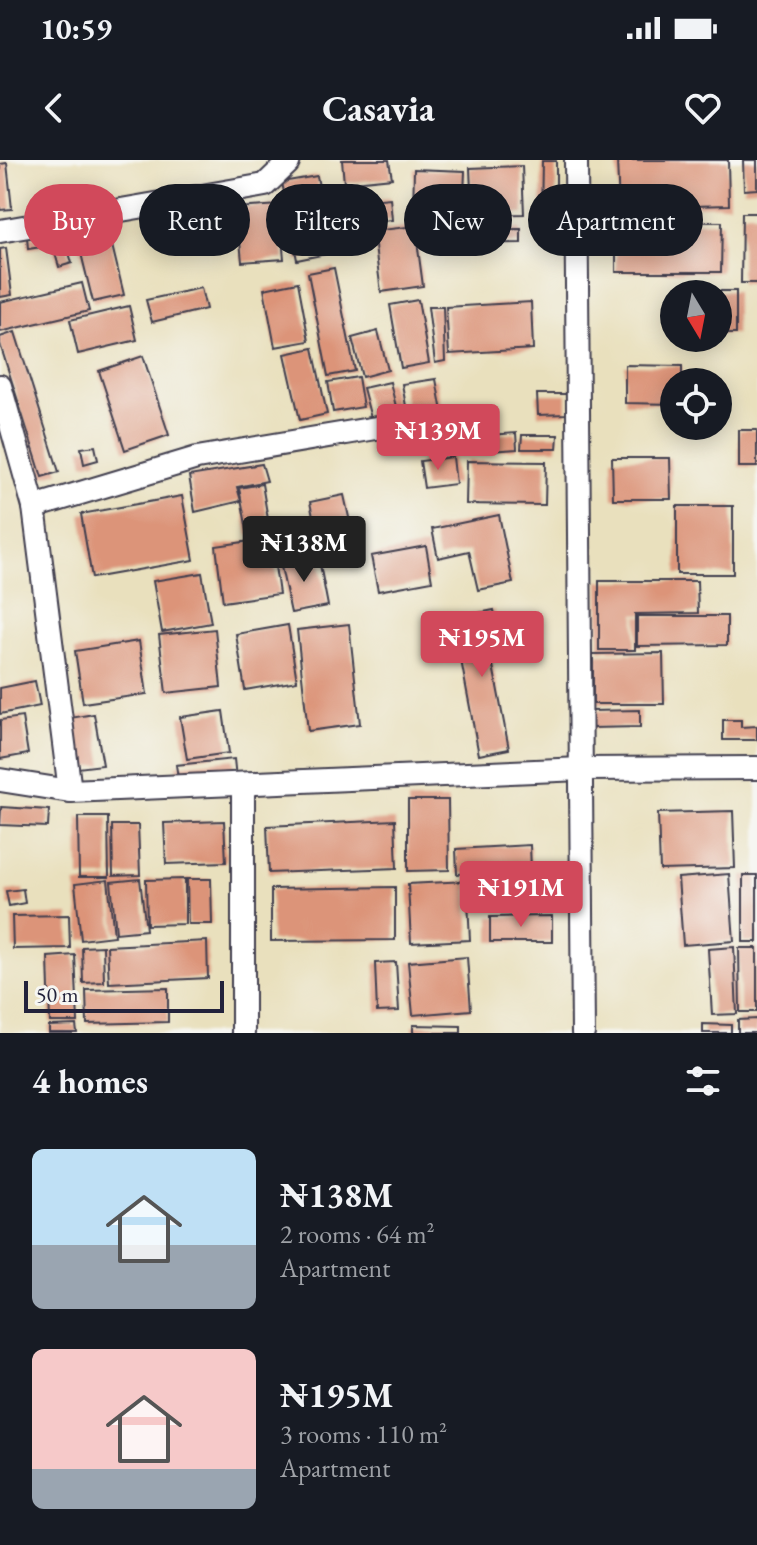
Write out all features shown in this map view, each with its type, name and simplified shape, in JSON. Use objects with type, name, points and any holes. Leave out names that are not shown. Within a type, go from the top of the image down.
[{"type":"street","points":[[0,231],[265,185],[289,160]]},
{"type":"street","points":[[576,160],[583,1033]]},
{"type":"street","points":[[0,386],[34,507],[70,791]]},
{"type":"street","points":[[34,507],[197,458],[376,428]]},
{"type":"street","points":[[0,780],[70,791],[582,769],[757,768]]},
{"type":"street","points":[[243,785],[243,1033]]},
{"type":"building","points":[[342,160],[389,160],[392,178],[344,183]]},
{"type":"building","points":[[617,160],[728,160],[729,205],[703,206],[703,184],[618,184]]},
{"type":"building","points":[[743,160],[757,160],[757,189],[744,190]]},
{"type":"building","points":[[542,161],[556,161],[556,184],[542,184]]},
{"type":"building","points":[[7,163],[12,209],[0,210],[0,164]]},
{"type":"building","points":[[522,166],[524,214],[512,214],[512,184],[471,184],[470,168]]},
{"type":"building","points":[[414,169],[465,171],[464,184],[414,184]]},
{"type":"building","points":[[317,176],[318,184],[282,184]]},
{"type":"building","points":[[388,198],[392,220],[388,220]]},
{"type":"building","points":[[266,206],[266,256],[284,256],[284,259],[242,262],[241,256],[250,256],[250,207]]},
{"type":"building","points":[[742,213],[757,213],[757,283],[741,283]]},
{"type":"building","points":[[703,222],[722,222],[721,272],[616,272],[616,256],[703,256]]},
{"type":"building","points":[[404,227],[404,256],[419,256],[423,286],[381,292],[376,256],[388,256],[388,229]]},
{"type":"building","points":[[512,229],[521,229],[521,243],[512,243]]},
{"type":"building","points":[[6,248],[12,295],[0,297],[0,249]]},
{"type":"building","points":[[56,256],[70,256],[72,263],[59,267]]},
{"type":"building","points":[[82,256],[115,256],[124,295],[93,302]]},
{"type":"building","points":[[296,256],[316,256],[297,260]]},
{"type":"building","points":[[334,268],[355,371],[328,376],[308,273]]},
{"type":"building","points":[[298,282],[309,341],[275,347],[264,289]]},
{"type":"building","points":[[82,283],[89,311],[0,332],[0,302]]},
{"type":"building","points":[[201,288],[206,309],[152,322],[146,300]]},
{"type":"building","points":[[732,291],[736,291],[736,334],[732,334]]},
{"type":"building","points":[[418,300],[429,363],[401,368],[390,305]]},
{"type":"building","points":[[531,302],[533,349],[449,354],[446,307]]},
{"type":"building","points":[[129,306],[137,340],[78,354],[70,320]]},
{"type":"building","points":[[428,307],[443,307],[445,361],[435,363]]},
{"type":"building","points":[[378,331],[388,370],[362,377],[352,338]]},
{"type":"building","points":[[15,332],[59,472],[42,477],[0,344],[0,337]]},
{"type":"building","points":[[313,348],[327,414],[300,420],[285,354]]},
{"type":"building","points":[[143,356],[169,435],[125,450],[99,371]]},
{"type":"building","points":[[625,365],[682,366],[660,368],[660,404],[625,403]]},
{"type":"building","points":[[358,377],[363,407],[333,412],[328,382]]},
{"type":"building","points":[[436,379],[445,428],[411,434],[402,384]]},
{"type":"building","points":[[390,382],[398,415],[372,422],[363,388]]},
{"type":"building","points":[[537,394],[567,394],[567,414],[538,415]]},
{"type":"building","points":[[739,430],[757,430],[757,467],[739,467]]},
{"type":"building","points":[[516,433],[517,449],[476,452],[475,436]]},
{"type":"building","points":[[522,435],[558,435],[557,449],[521,449]]},
{"type":"building","points":[[95,446],[98,460],[84,464],[81,448]]},
{"type":"building","points":[[453,457],[456,484],[424,488],[420,461]]},
{"type":"building","points":[[612,458],[670,458],[671,499],[613,499]]},
{"type":"building","points":[[467,461],[546,462],[545,505],[466,504]]},
{"type":"building","points":[[262,464],[267,481],[237,487],[241,501],[195,512],[189,476]]},
{"type":"building","points":[[262,484],[270,531],[248,535],[239,488]]},
{"type":"building","points":[[344,495],[356,549],[321,556],[310,502]]},
{"type":"building","points":[[182,496],[194,560],[92,578],[81,514]]},
{"type":"building","points":[[677,506],[733,506],[733,574],[677,574]]},
{"type":"building","points":[[499,515],[513,583],[478,590],[469,551],[438,558],[432,529]]},
{"type":"building","points":[[271,538],[279,594],[223,602],[216,546]]},
{"type":"building","points":[[426,546],[432,581],[378,591],[371,556]]},
{"type":"building","points":[[318,554],[328,606],[291,613],[280,562]]},
{"type":"building","points":[[202,573],[211,623],[162,632],[153,581]]},
{"type":"building","points":[[599,581],[697,581],[698,613],[635,614],[635,650],[599,650]]},
{"type":"building","points":[[494,610],[501,648],[490,650],[509,749],[479,755],[453,618]]},
{"type":"building","points":[[637,616],[727,616],[727,645],[637,646]]},
{"type":"building","points":[[349,624],[360,724],[308,731],[297,630]]},
{"type":"building","points":[[288,625],[297,681],[245,690],[236,634]]},
{"type":"building","points":[[215,629],[221,687],[166,693],[159,635]]},
{"type":"building","points":[[139,641],[147,694],[83,703],[75,651]]},
{"type":"building","points":[[663,653],[664,704],[593,704],[593,654]]},
{"type":"building","points":[[35,681],[40,706],[0,714],[0,688]]},
{"type":"building","points":[[640,710],[640,727],[590,728],[590,711]]},
{"type":"building","points":[[223,711],[229,753],[187,759],[180,717]]},
{"type":"building","points":[[94,714],[103,765],[78,768],[70,718]]},
{"type":"building","points":[[22,717],[28,754],[0,759],[0,720]]},
{"type":"building","points":[[723,720],[741,720],[741,727],[757,726],[757,740],[723,740]]},
{"type":"building","points":[[234,759],[236,778],[179,784],[176,765]]},
{"type":"building","points":[[408,800],[448,800],[449,870],[408,871]]},
{"type":"building","points":[[1,807],[49,810],[48,827],[0,825]]},
{"type":"building","points":[[733,811],[735,868],[660,870],[658,813]]},
{"type":"building","points":[[78,817],[108,817],[109,877],[79,877]]},
{"type":"building","points":[[395,820],[397,868],[269,873],[267,826]]},
{"type":"building","points":[[224,821],[226,862],[166,864],[164,823]]},
{"type":"building","points":[[112,825],[138,825],[140,875],[113,876]]},
{"type":"building","points":[[530,845],[531,870],[457,874],[456,849]]},
{"type":"building","points":[[729,874],[734,941],[683,945],[678,878]]},
{"type":"building","points":[[743,875],[757,875],[757,942],[743,942]]},
{"type":"building","points":[[140,879],[146,930],[116,933],[111,882]]},
{"type":"building","points":[[185,879],[185,924],[147,925],[146,880]]},
{"type":"building","points":[[187,879],[211,879],[212,924],[188,924]]},
{"type":"building","points":[[108,880],[114,936],[81,940],[75,884]]},
{"type":"building","points":[[467,881],[470,940],[411,943],[408,884]]},
{"type":"building","points":[[395,887],[395,940],[271,941],[271,889]]},
{"type":"building","points":[[23,889],[25,903],[9,906],[6,891]]},
{"type":"building","points":[[69,915],[70,948],[13,949],[12,916]]},
{"type":"building","points":[[552,916],[552,942],[490,942],[490,917]]},
{"type":"building","points":[[207,941],[208,978],[109,983],[107,946]]},
{"type":"building","points":[[103,946],[104,982],[83,983],[82,947]]},
{"type":"building","points":[[734,947],[737,1014],[712,1015],[708,949]]},
{"type":"building","points":[[739,948],[757,948],[757,1012],[740,1012]]},
{"type":"building","points":[[75,955],[78,1022],[50,1022],[48,957]]},
{"type":"building","points":[[467,957],[471,1010],[413,1015],[408,962]]},
{"type":"building","points":[[396,962],[399,1011],[377,1012],[375,963]]},
{"type":"building","points":[[168,988],[168,1022],[87,1024],[86,990]]},
{"type":"building","points":[[757,1019],[757,1033],[738,1033],[738,1020]]},
{"type":"building","points":[[703,1024],[731,1025],[731,1033],[703,1033]]},
{"type":"building","points":[[76,1025],[77,1033],[49,1033],[49,1026]]},
{"type":"building","points":[[413,1025],[461,1026],[461,1033],[413,1033]]}]
